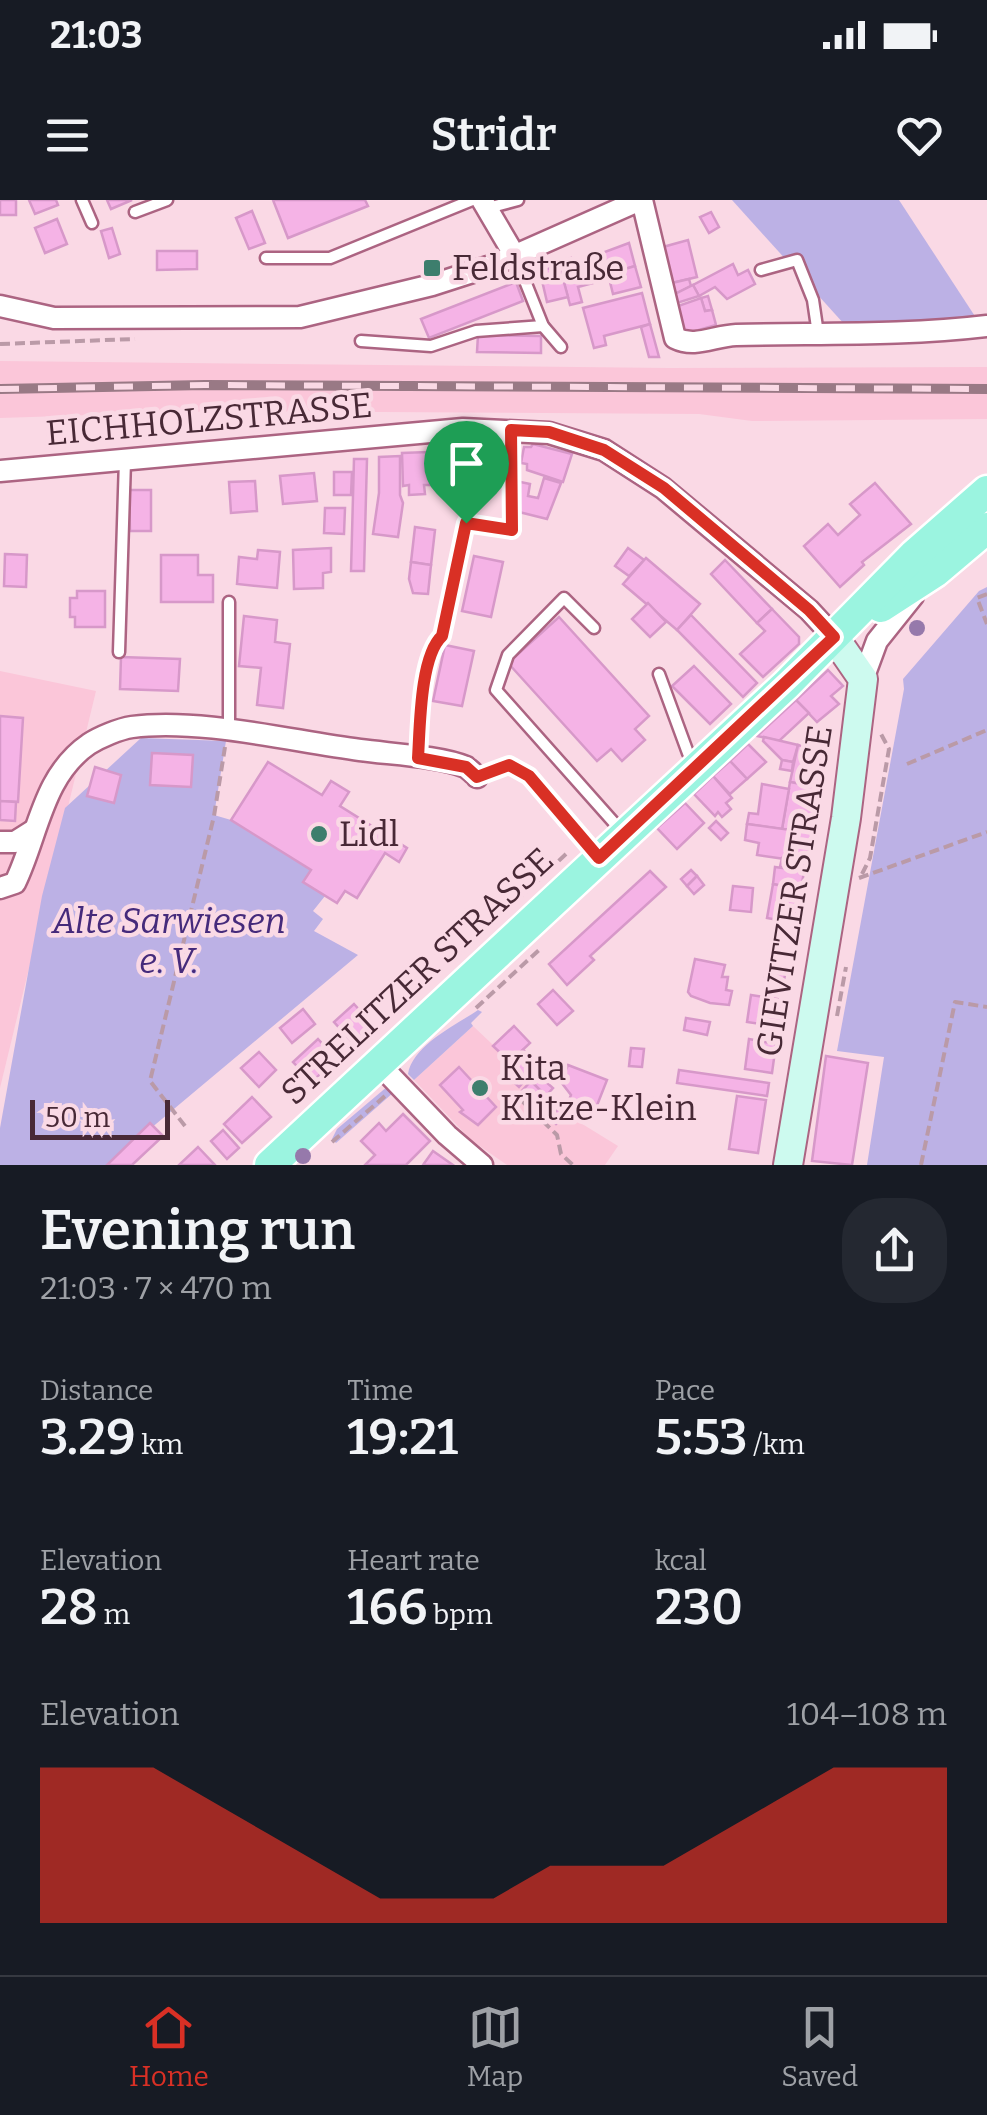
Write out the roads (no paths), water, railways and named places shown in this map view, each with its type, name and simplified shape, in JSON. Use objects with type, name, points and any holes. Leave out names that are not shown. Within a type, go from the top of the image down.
[{"type":"main road","points":[[834,637],[914,555],[987,491]]},
{"type":"main road","points":[[834,637],[935,572],[987,528]]},
{"type":"main road","points":[[834,637],[864,678]]},
{"type":"main road","name":"STRELITZER STRASSE","points":[[270,1165],[834,637]]},
{"type":"main road","name":"GIEVITZER STRASSE","points":[[788,1165],[866,720],[864,678]]},
{"type":"street","points":[[0,306],[54,318],[300,317],[432,286],[516,256],[641,200],[675,338],[687,344],[729,335],[818,335],[987,326]]},
{"type":"street","points":[[480,203],[516,256]]},
{"type":"street","name":"EICHHOLZSTRASSE","points":[[0,471],[463,429],[549,432],[604,450],[649,479],[809,610],[834,637]]},
{"type":"street","points":[[864,678],[877,641],[935,572]]},
{"type":"street","points":[[0,888],[15,882],[30,852],[34,830],[66,764],[92,743],[128,728],[185,726],[418,758],[466,767],[477,777]]},
{"type":"street","points":[[0,842],[15,842],[34,830]]},
{"type":"street","points":[[379,1064],[446,1135],[482,1165]]},
{"type":"lane","points":[[82,200],[92,223]]},
{"type":"lane","points":[[135,212],[167,200]]},
{"type":"lane","points":[[266,258],[330,258],[480,203],[518,200]]},
{"type":"lane","points":[[516,256],[543,326],[561,347]]},
{"type":"lane","points":[[761,270],[796,260],[813,300],[818,335]]},
{"type":"lane","points":[[361,341],[431,346],[476,331],[543,326]]},
{"type":"lane","points":[[418,758],[430,658],[433,644],[442,636],[466,523],[512,530],[511,430]]},
{"type":"lane","points":[[119,652],[125,459]]},
{"type":"lane","points":[[594,628],[564,598],[508,655],[496,690],[624,834]]},
{"type":"lane","points":[[229,602],[229,732]]},
{"type":"lane","points":[[659,674],[688,753],[698,766]]},
{"type":"railway","points":[[0,389],[205,385],[987,389]]},
{"type":"place","name":"Feldstraße","points":[[432,268]]},
{"type":"place","name":"Lidl","points":[[319,834]]},
{"type":"place","name":"Kita Klitze-Klein","points":[[480,1088]]},
{"type":"park label","name":"Alte Sarwiesen e. V.","points":[[169,941]]}]
